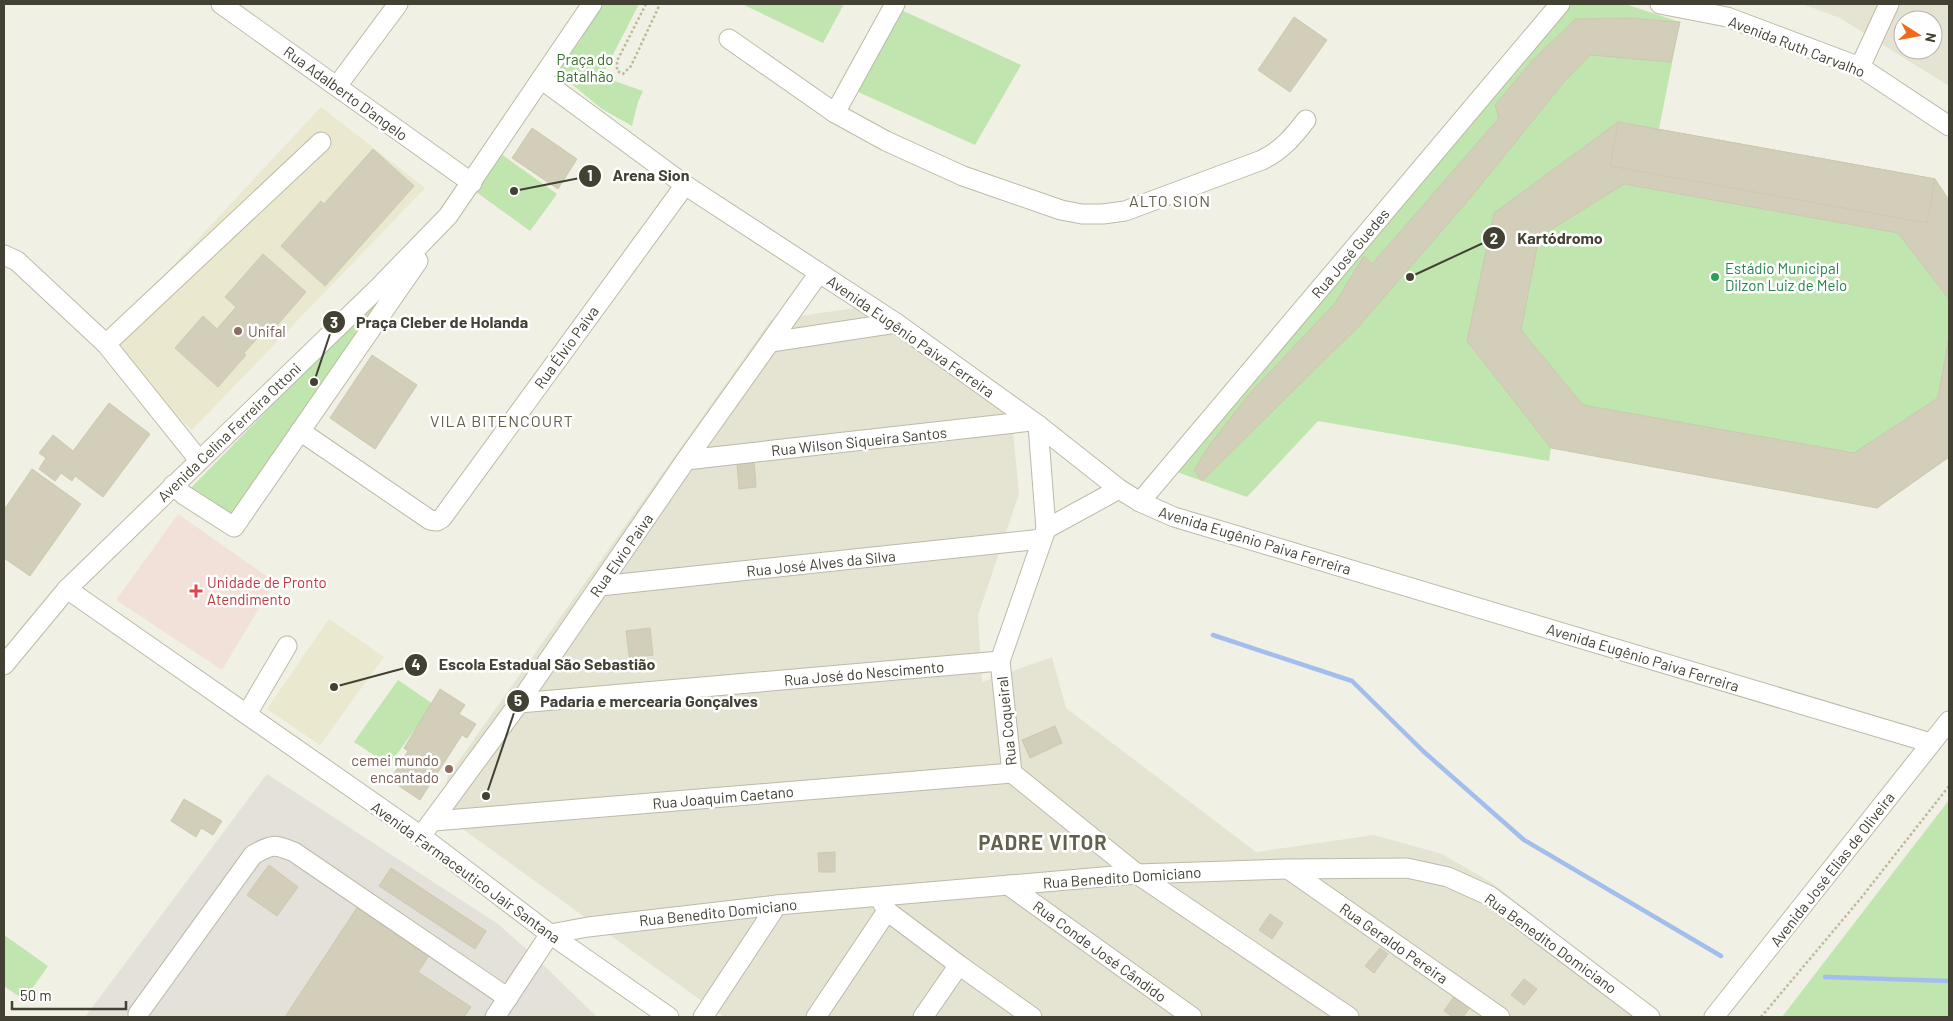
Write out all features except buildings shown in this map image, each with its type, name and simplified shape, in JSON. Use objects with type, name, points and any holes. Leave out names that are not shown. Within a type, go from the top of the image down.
[{"type":"street","name":"Rua Adalberto D'angelo","points":[[221,4],[472,184]]},
{"type":"street","points":[[337,86],[398,4]]},
{"type":"street","name":"Avenida Celina Ferreira Ottoni","points":[[4,665],[67,589],[378,288],[448,216],[472,184],[592,4]]},
{"type":"street","points":[[835,113],[895,4]]},
{"type":"street","name":"Rua José Guedes","points":[[1140,502],[1560,4]]},
{"type":"street","name":"Avenida Ruth Carvalho","points":[[1660,4],[1730,11],[1860,67],[1949,126]]},
{"type":"street","points":[[1860,67],[1889,4]]},
{"type":"street","points":[[729,39],[835,113],[886,141],[963,176],[1061,210],[1082,214],[1126,211],[1262,160],[1276,153],[1288,143],[1306,120]]},
{"type":"street","name":"Avenida Eugênio Paiva Ferreira","points":[[541,79],[685,185],[896,323],[1035,423],[1119,489],[1140,502],[1174,517],[1931,743]]},
{"type":"street","points":[[106,344],[321,142]]},
{"type":"street","name":"Rua Élvio Paiva","points":[[300,431],[430,520],[437,521],[442,518],[685,185]]},
{"type":"street","points":[[173,485],[184,495],[234,526],[448,216]]},
{"type":"street","points":[[4,255],[17,261],[106,344],[199,460]]},
{"type":"street","name":"Rua Elvio Paiva","points":[[421,836],[518,703],[686,460],[819,273]]},
{"type":"street","points":[[771,342],[896,323]]},
{"type":"street","name":"Rua Wilson Siqueira Santos","points":[[686,460],[1035,423]]},
{"type":"street","name":"Rua Coqueiral","points":[[1035,423],[1044,534],[1000,661],[1012,773],[1137,874],[1349,1017]]},
{"type":"street","points":[[1044,534],[1119,489]]},
{"type":"street","name":"Rua José Alves da Silva","points":[[600,586],[1044,534]]},
{"type":"street","name":"Avenida Farmaceutico Jair Santana","points":[[67,589],[421,836],[550,934],[669,1017]]},
{"type":"street","points":[[247,714],[288,646]]},
{"type":"street","name":"Rua José do Nescimento","points":[[518,703],[1000,661]]},
{"type":"street","name":"Avenida José Elias de Oliveira","points":[[1714,1017],[1949,720]]},
{"type":"street","name":"Rua Joaquim Caetano","points":[[434,820],[1012,773]]},
{"type":"street","points":[[139,1016],[253,855],[268,846],[280,846],[294,852],[508,998]]},
{"type":"street","name":"Rua Benedito Domiciano","points":[[550,934],[588,927],[777,905],[883,904],[1008,886],[1137,874],[1288,868],[1406,868],[1448,877],[1490,896],[1650,1017]]},
{"type":"street","name":"Rua Geraldo Pereira","points":[[1288,868],[1500,1017]]},
{"type":"street","name":"Rua Conde José Cândido","points":[[1008,886],[1192,1017]]},
{"type":"street","points":[[816,1017],[883,904],[959,965],[1032,1017]]},
{"type":"street","points":[[703,1017],[777,905]]},
{"type":"street","points":[[495,1017],[550,934]]},
{"type":"street","points":[[923,1017],[959,965]]},
{"type":"path","points":[[646,4],[617,61],[617,71],[623,74],[631,66],[639,51],[660,4]]},
{"type":"path","points":[[1761,1017],[1861,898],[1949,786]]},
{"type":"shaded area","points":[[1802,4],[1949,4],[1949,86],[1907,60],[1943,60],[1943,10],[1893,10],[1893,51],[1840,18]]},
{"type":"shaded area","points":[[321,107],[425,188],[192,430],[99,345]]},
{"type":"shaded area","points":[[870,306],[881,325],[1011,411],[1019,494],[978,615],[982,682],[1052,657],[1066,708],[1256,852],[1374,835],[1442,854],[1492,883],[1664,1017],[724,1017],[439,812],[448,776],[771,320]]},
{"type":"shaded area","name":"Unidade de Pronto Atendimento","points":[[178,514],[275,582],[222,670],[116,600]]},
{"type":"shaded area","points":[[329,619],[384,657],[320,745],[267,709]]},
{"type":"shaded area","points":[[267,774],[498,924],[597,1017],[85,1017]]},
{"type":"green space","name":"Praça do Batalhão","points":[[601,4],[639,4],[603,74],[614,81],[643,91],[632,126],[602,109],[557,72],[580,41]]},
{"type":"green space","points":[[742,4],[844,4],[823,43]]},
{"type":"green space","name":"Estádio Municipal Dilzon Luiz de Melo","points":[[1572,4],[1625,4],[1680,22],[1659,129],[1935,179],[1949,200],[1949,457],[1877,508],[1551,448],[1549,461],[1318,421],[1247,497],[1177,472],[1552,22]]},
{"type":"green space","points":[[897,8],[1021,65],[975,145],[856,91]]},
{"type":"green space","points":[[497,151],[557,194],[530,231],[472,189]]},
{"type":"green space","points":[[424,250],[234,527],[184,495]]},
{"type":"green space","points":[[398,680],[433,704],[389,765],[354,742]]},
{"type":"green space","points":[[1949,800],[1949,1017],[1782,1017]]},
{"type":"green space","points":[[4,935],[48,966],[24,1000],[4,986]]},
{"type":"waterway","points":[[1213,635],[1352,681],[1423,751],[1524,840],[1721,956]]},
{"type":"waterway","points":[[1825,977],[1949,981]]},
{"type":"place","name":"Arena Sion","points":[[514,191]]},
{"type":"place","name":"Kartódromo","points":[[1410,277]]},
{"type":"place","name":"Estádio Municipal Dilzon Luiz de Melo","points":[[1715,277]]},
{"type":"place","name":"Unifal","points":[[238,331]]},
{"type":"place","name":"Praça Cleber de Holanda","points":[[314,382]]},
{"type":"place","name":"Unidade de Pronto Atendimento","points":[[196,591]]},
{"type":"place","name":"Escola Estadual São Sebastião","points":[[334,687]]},
{"type":"place","name":"cemei mundo encantado","points":[[449,769]]},
{"type":"place","name":"Padaria e mercearia Gonçalves","points":[[486,796]]},
{"type":"district","name":"ALTO SION","points":[[1170,200]]},
{"type":"district","name":"VILA BITENCOURT","points":[[502,420]]},
{"type":"district","name":"PADRE VITOR","points":[[1043,842]]}]
